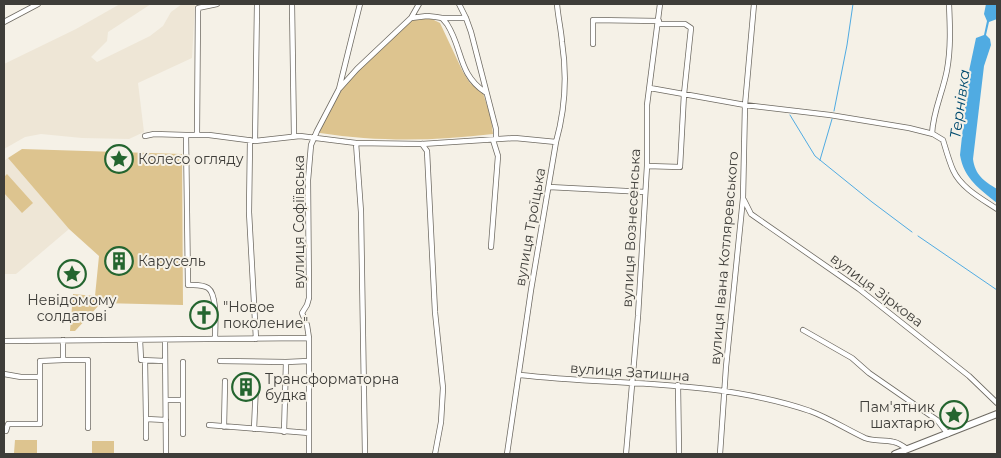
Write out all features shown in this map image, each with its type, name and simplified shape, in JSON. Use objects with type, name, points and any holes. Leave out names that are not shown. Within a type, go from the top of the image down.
[{"type":"street","points":[[4,22],[38,4]]},
{"type":"street","points":[[197,134],[198,8],[217,4]]},
{"type":"street","points":[[256,339],[249,212],[257,4]]},
{"type":"street","name":"вулиця Софіївська","points":[[292,4],[294,136]]},
{"type":"street","points":[[339,89],[360,4]]},
{"type":"street","points":[[339,89],[357,69],[411,18],[419,4]]},
{"type":"street","points":[[459,4],[466,18],[496,129],[495,139],[498,156],[491,247]]},
{"type":"street","name":"вулиця Троїцька","points":[[507,454],[531,290],[556,142],[562,119],[564,88],[563,44],[557,4]]},
{"type":"street","name":"вулиця Вознесенська","points":[[626,454],[638,316],[647,166],[647,119],[660,4]]},
{"type":"street","name":"вулиця Івана Котляревського","points":[[720,454],[724,391],[743,198],[745,105],[754,4]]},
{"type":"street","points":[[932,134],[934,115],[947,71],[951,35],[950,4]]},
{"type":"street","points":[[411,18],[427,16],[466,18]]},
{"type":"street","points":[[442,18],[452,32],[461,62],[467,74],[475,85],[485,92]]},
{"type":"street","points":[[593,44],[594,20],[685,24],[691,28],[684,94],[680,167],[647,166]]},
{"type":"street","points":[[650,88],[745,105],[830,115],[909,128],[932,134],[943,140],[952,170],[957,177],[977,196],[997,209]]},
{"type":"street","name":"вулиця Софіївська","points":[[309,454],[309,338],[307,324],[302,313],[309,298],[308,180],[310,152],[313,138],[339,89]]},
{"type":"street","points":[[145,136],[154,134],[197,134],[252,140],[294,136],[356,143],[422,144],[515,138],[556,142]]},
{"type":"street","points":[[186,135],[188,285],[204,286],[209,288],[212,293],[215,339]]},
{"type":"street","points":[[356,143],[361,212],[365,454]]},
{"type":"street","points":[[422,144],[427,151],[435,312],[443,388],[441,422],[435,454]]},
{"type":"street","points":[[549,187],[645,192]]},
{"type":"street","name":"вулиця Зіркова","points":[[743,198],[751,214],[859,289],[969,376],[997,403]]},
{"type":"street","points":[[741,215],[751,214]]},
{"type":"street","points":[[803,330],[852,358],[869,373],[936,420],[948,434]]},
{"type":"street","points":[[4,340],[309,338]]},
{"type":"street","points":[[63,340],[63,360]]},
{"type":"street","points":[[140,340],[140,360],[166,361]]},
{"type":"street","points":[[165,340],[166,454]]},
{"type":"street","points":[[4,431],[6,431],[8,424],[40,424],[40,361],[63,360],[88,360],[88,428]]},
{"type":"street","points":[[145,360],[146,438]]},
{"type":"street","points":[[220,361],[309,361]]},
{"type":"street","points":[[183,362],[183,434]]},
{"type":"street","points":[[284,432],[286,362]]},
{"type":"street","points":[[4,374],[21,377],[40,377]]},
{"type":"street","name":"вулиця Затишна","points":[[520,375],[631,384],[678,385],[724,391],[811,412],[868,439],[895,442],[908,449]]},
{"type":"street","points":[[224,427],[225,381]]},
{"type":"street","points":[[254,429],[256,384]]},
{"type":"street","points":[[678,385],[679,454]]},
{"type":"street","points":[[166,400],[183,400]]},
{"type":"street","points":[[899,454],[997,414]]},
{"type":"street","points":[[146,419],[166,420]]},
{"type":"street","points":[[209,425],[309,433]]},
{"type":"shaded area","points":[[120,4],[151,4],[108,32],[107,41],[91,57],[97,62],[150,36],[163,26],[171,12],[182,4],[195,4],[192,58],[138,83],[144,132],[129,139],[82,138],[41,134],[25,137],[4,149],[4,64],[76,29]]},
{"type":"shaded area","points":[[415,18],[432,19],[440,23],[463,72],[470,83],[483,93],[491,118],[493,134],[428,139],[385,139],[342,136],[320,133],[316,130],[338,87],[408,21]]},
{"type":"shaded area","points":[[22,149],[182,154],[183,305],[101,303],[75,331],[70,331],[73,294],[95,296],[99,256],[69,229],[8,158]]},
{"type":"shaded area","points":[[8,158],[69,229],[16,274],[4,274],[4,161]]},
{"type":"shaded area","points":[[7,174],[33,203],[22,213],[4,193],[4,177]]},
{"type":"shaded area","points":[[15,440],[37,440],[37,453],[14,453]]},
{"type":"shaded area","points":[[92,441],[114,441],[114,453],[92,453]]},
{"type":"water","points":[[986,4],[997,4],[997,19],[989,22],[986,35],[990,39],[991,45],[984,66],[973,159],[974,165],[981,177],[997,189],[997,203],[969,177],[960,155],[969,71],[976,38],[984,35],[987,21],[984,14]]},
{"type":"waterway","points":[[834,111],[853,4]]},
{"type":"waterway","points":[[790,115],[815,156],[912,232]]},
{"type":"waterway","points":[[820,160],[832,119]]},
{"type":"waterway","points":[[918,236],[997,290]]},
{"type":"place","name":"Колесо огляду","points":[[119,159]]},
{"type":"place","name":"Карусель","points":[[119,261]]},
{"type":"place","name":"Невідомому солдатові","points":[[72,274]]},
{"type":"place","name":"\"Новое поколение\"","points":[[204,315]]},
{"type":"place","name":"Трансформаторна будка","points":[[246,387]]},
{"type":"place","name":"Пам'ятник шахтарю","points":[[954,415]]},
{"type":"water label","name":"Тернівка","points":[[960,104]]}]
